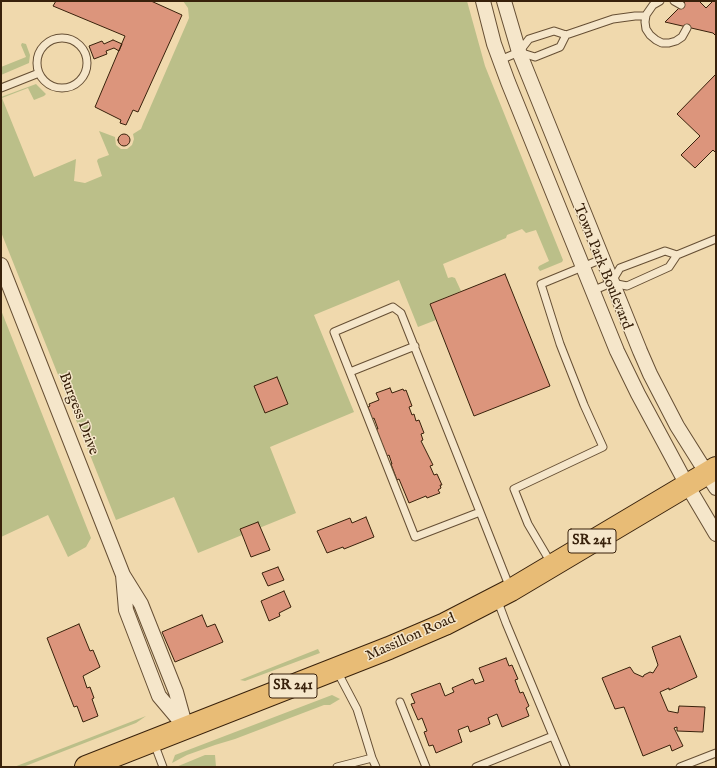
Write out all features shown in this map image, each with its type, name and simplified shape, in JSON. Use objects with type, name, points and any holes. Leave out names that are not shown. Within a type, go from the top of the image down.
[{"type":"main road","name":"Massillon Road","points":[[86,767],[389,648],[445,624],[504,593],[687,484],[713,476]]},
{"type":"street","name":"Town Park Boulevard","points":[[483,1],[500,60],[582,267],[628,374],[687,484],[716,534]]},
{"type":"street","name":"Town Park Boulevard","points":[[504,1],[519,52],[640,351],[677,426],[713,476]]},
{"type":"street","name":"Burgess Drive","points":[[1,265],[123,575],[126,610],[159,696],[186,728]]},
{"type":"lane","points":[[660,1],[649,9],[646,16],[646,29],[650,36],[662,43],[669,43],[682,37],[687,28]]},
{"type":"lane","points":[[674,1],[681,5]]},
{"type":"lane","points":[[500,60],[519,52],[529,40],[554,31],[566,35],[613,19],[646,16]]},
{"type":"lane","points":[[519,52],[535,57],[560,47],[566,35]]},
{"type":"lane","points":[[64,38],[76,42],[87,55],[88,64],[86,73],[82,80],[75,86],[67,89],[58,89],[50,86],[43,80],[39,73],[37,58],[40,50],[52,40],[64,38]]},
{"type":"lane","points":[[1,88],[39,73]]},
{"type":"lane","points":[[611,282],[627,286],[669,267],[678,255],[716,239]]},
{"type":"lane","points":[[592,291],[611,282],[620,268],[664,251],[678,255]]},
{"type":"lane","points":[[552,565],[528,524],[514,489],[603,448],[560,344],[541,284],[602,259]]},
{"type":"lane","points":[[480,512],[415,537],[334,332],[393,307],[401,313],[480,512],[504,593],[506,623],[566,767]]},
{"type":"lane","points":[[350,372],[415,346]]},
{"type":"lane","points":[[336,669],[356,709],[376,767]]},
{"type":"lane","points":[[400,702],[424,767]]},
{"type":"lane","points":[[476,767],[553,736]]},
{"type":"lane","points":[[154,740],[163,767]]},
{"type":"lane","points":[[680,767],[716,753]]},
{"type":"lane","points":[[337,767],[372,758]]},
{"type":"green space","points":[[183,1],[467,1],[485,66],[563,260],[562,262],[540,271],[538,268],[539,266],[549,261],[536,230],[526,233],[522,229],[507,235],[506,238],[443,264],[448,278],[455,278],[461,291],[430,304],[436,320],[418,327],[399,280],[314,315],[354,412],[270,447],[296,513],[198,553],[174,497],[116,520],[1,232],[1,97],[36,84],[46,94],[34,100],[28,88],[2,98],[34,177],[76,159],[74,181],[85,183],[102,176],[97,161],[98,159],[109,155],[99,131],[115,137],[116,145],[121,149],[127,149],[132,145],[134,139],[133,134],[141,129],[189,18],[188,8]]},
{"type":"green space","points":[[22,43],[26,44],[30,55],[29,63],[1,75],[1,67],[26,57],[21,45]]},
{"type":"green space","points":[[1,310],[91,538],[86,547],[68,557],[48,515],[1,537]]},
{"type":"green space","points":[[318,649],[320,653],[245,681],[240,680]]},
{"type":"green space","points":[[332,695],[340,699],[330,705],[324,705],[235,739],[187,755],[172,763],[175,755]]},
{"type":"green space","points":[[146,716],[136,723],[23,767],[14,767]]},
{"type":"green space","points":[[205,755],[215,755],[216,767],[176,767]]},
{"type":"building","points":[[56,1],[151,1],[182,15],[138,112],[133,110],[126,125],[120,123],[121,120],[95,107],[125,36],[53,6]]},
{"type":"building","points":[[686,1],[699,1],[706,8],[713,1],[716,1],[716,36],[713,33],[665,22]]},
{"type":"building","points":[[113,40],[122,44],[119,51],[114,48],[106,51],[107,54],[94,59],[89,46],[102,41],[104,44]]},
{"type":"building","points":[[716,74],[716,153],[713,150],[695,168],[681,155],[700,136],[677,114]]},
{"type":"building","points":[[122,134],[126,134],[130,140],[126,146],[122,146],[118,142],[118,138]]},
{"type":"building","points":[[505,274],[550,386],[474,416],[430,304]]},
{"type":"building","points":[[277,377],[288,404],[265,413],[254,386]]},
{"type":"building","points":[[390,388],[392,393],[403,389],[404,391],[406,390],[412,406],[409,407],[412,415],[414,414],[416,421],[419,420],[424,433],[421,434],[423,440],[421,441],[433,465],[430,466],[434,475],[437,474],[442,485],[440,485],[441,488],[438,490],[440,493],[427,498],[426,496],[409,503],[399,479],[397,480],[389,455],[387,456],[376,429],[378,429],[374,418],[372,419],[368,407],[370,406],[369,404],[379,400],[376,393]]},
{"type":"building","points":[[366,517],[374,537],[344,549],[343,547],[327,553],[317,531],[350,518],[352,523]]},
{"type":"building","points":[[258,522],[270,550],[251,557],[240,529]]},
{"type":"building","points":[[278,567],[284,580],[268,586],[262,573]]},
{"type":"building","points":[[284,591],[291,607],[279,613],[280,616],[269,621],[261,601]]},
{"type":"building","points":[[202,615],[207,627],[215,624],[223,642],[175,662],[162,632]]},
{"type":"building","points":[[79,624],[90,651],[93,650],[100,667],[83,676],[87,688],[90,687],[94,698],[92,699],[98,716],[83,722],[77,706],[74,707],[47,638]]},
{"type":"building","points":[[680,636],[697,677],[669,690],[669,688],[660,692],[668,711],[678,713],[679,706],[705,707],[703,732],[677,731],[677,727],[674,728],[683,746],[672,751],[670,745],[643,756],[624,707],[615,709],[602,678],[630,667],[634,673],[643,677],[650,672],[653,673],[658,665],[652,647]]},
{"type":"building","points":[[506,658],[509,666],[512,665],[518,679],[515,680],[520,693],[523,692],[529,706],[526,708],[529,716],[502,727],[497,714],[488,718],[490,724],[470,732],[468,726],[458,730],[462,742],[436,753],[433,745],[429,746],[424,732],[427,731],[422,718],[418,720],[411,704],[415,703],[411,694],[440,683],[445,696],[454,692],[452,688],[473,679],[475,684],[484,681],[479,668]]}]
